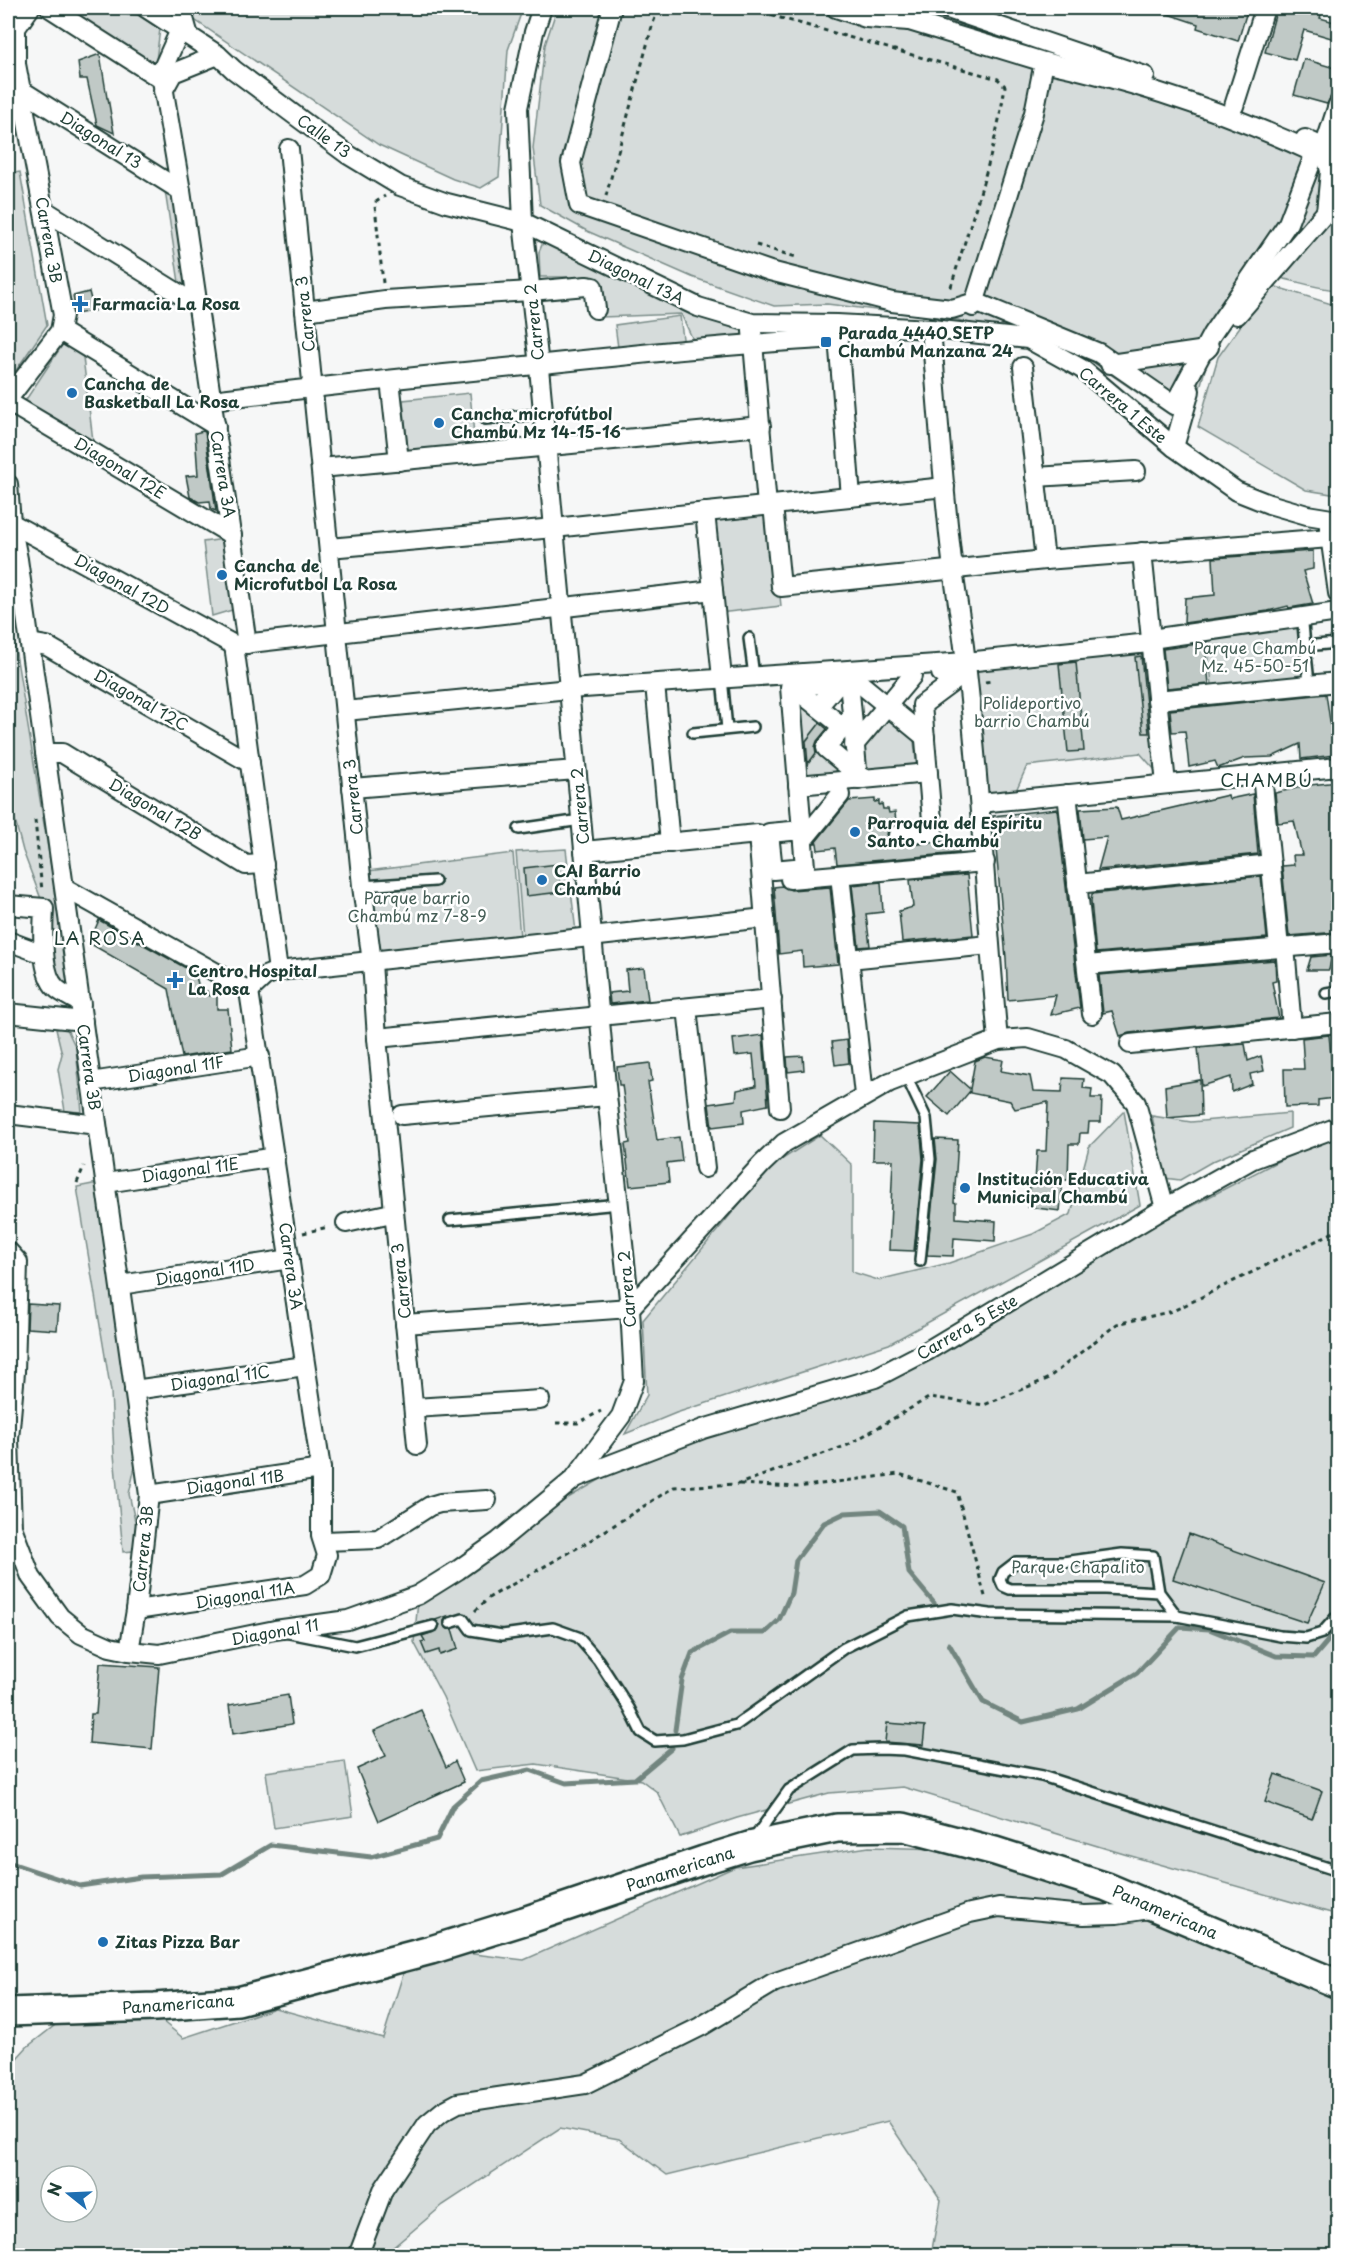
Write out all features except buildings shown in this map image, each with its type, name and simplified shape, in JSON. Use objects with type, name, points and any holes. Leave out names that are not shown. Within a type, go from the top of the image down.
[{"type":"main road","name":"Panamericana","points":[[8,2012],[155,2007],[238,2001],[442,1947],[524,1922],[749,1846],[837,1828],[903,1827],[995,1851],[1107,1887],[1338,1984]]},
{"type":"street","points":[[12,65],[16,28],[30,8]]},
{"type":"street","points":[[50,8],[164,85]]},
{"type":"street","name":"Calle 13","points":[[146,8],[218,55],[234,70],[347,154],[400,186],[447,203],[524,222]]},
{"type":"street","points":[[164,85],[163,68],[185,33],[181,8]]},
{"type":"street","name":"Carrera 2","points":[[542,8],[534,32],[518,108],[524,222],[607,1096],[630,1308],[634,1381],[621,1416],[573,1479]]},
{"type":"street","points":[[612,8],[571,163],[579,205],[770,271],[892,302],[952,309],[1099,353],[1174,405],[1212,334],[1288,223],[1315,153],[1229,115],[1090,72],[1044,62],[909,21],[866,18],[836,8]]},
{"type":"street","points":[[895,8],[909,21]]},
{"type":"street","points":[[945,8],[1234,106],[1331,151]]},
{"type":"street","points":[[1234,106],[1265,8]]},
{"type":"street","points":[[164,85],[173,73],[218,55]]},
{"type":"street","points":[[971,315],[1034,113],[1044,62]]},
{"type":"street","name":"Carrera 3B","points":[[12,65],[21,90],[63,315],[60,331]]},
{"type":"street","name":"Carrera 3A","points":[[164,85],[232,535],[250,763],[278,972]]},
{"type":"street","name":"Diagonal 13","points":[[21,90],[181,191]]},
{"type":"street","points":[[1174,447],[1186,400],[1206,350],[1332,209],[1331,151],[1338,105]]},
{"type":"street","name":"Carrera 3","points":[[289,149],[362,886],[372,962],[377,1038],[417,1445]]},
{"type":"street","points":[[44,210],[197,305]]},
{"type":"street","name":"Diagonal 13A","points":[[524,222],[698,307],[752,323]]},
{"type":"street","points":[[304,311],[385,300],[591,286],[597,309]]},
{"type":"street","name":"Carrera 1 Este","points":[[752,323],[838,331],[931,329],[971,315],[1028,339],[1082,369],[1174,447],[1236,491],[1269,504],[1333,518]]},
{"type":"street","points":[[752,323],[760,426],[782,587],[1045,560],[1330,538]]},
{"type":"street","points":[[931,329],[953,569],[966,662],[980,803],[998,1040]]},
{"type":"street","points":[[8,400],[60,331],[216,426]]},
{"type":"street","points":[[212,400],[313,387],[754,343],[838,331],[851,497]]},
{"type":"street","points":[[1082,369],[1206,350]]},
{"type":"street","points":[[1023,367],[1045,560]]},
{"type":"street","points":[[390,380],[399,461]]},
{"type":"street","name":"Diagonal 12E","points":[[8,400],[232,535]]},
{"type":"street","points":[[321,468],[760,426]]},
{"type":"street","points":[[1035,477],[1136,471]]},
{"type":"street","name":"Carrera 3B","points":[[8,484],[11,523],[65,888],[149,1495],[129,1651]]},
{"type":"street","points":[[328,548],[554,528],[945,487]]},
{"type":"street","points":[[705,512],[722,678]]},
{"type":"street","points":[[1333,518],[1330,538],[1338,593]]},
{"type":"street","name":"Diagonal 12D","points":[[11,523],[240,644]]},
{"type":"street","points":[[1142,552],[1166,784]]},
{"type":"street","points":[[240,644],[713,590]]},
{"type":"street","points":[[345,711],[569,688],[966,662],[1150,641],[1338,612]]},
{"type":"street","name":"Diagonal 12C","points":[[30,643],[47,646],[250,763]]},
{"type":"street","points":[[840,795],[803,835],[789,687],[950,672],[958,675],[957,679],[922,705],[933,832],[898,835]]},
{"type":"street","points":[[854,745],[912,676]]},
{"type":"street","points":[[848,681],[887,705],[925,737]]},
{"type":"street","points":[[818,707],[848,681]]},
{"type":"street","points":[[848,681],[847,721],[854,745],[857,777]]},
{"type":"street","points":[[1157,700],[1338,682]]},
{"type":"street","points":[[655,684],[670,843]]},
{"type":"street","points":[[793,687],[818,707],[847,721]]},
{"type":"street","points":[[847,721],[826,748],[857,777]]},
{"type":"street","name":"Diagonal 12B","points":[[45,753],[62,753],[246,865],[264,864]]},
{"type":"street","points":[[980,803],[1338,766]]},
{"type":"street","points":[[352,788],[576,770]]},
{"type":"street","points":[[799,792],[857,777],[928,773]]},
{"type":"street","points":[[1262,774],[1292,1028]]},
{"type":"street","points":[[799,792],[821,818]]},
{"type":"street","points":[[1067,794],[1092,1014]]},
{"type":"street","points":[[584,851],[758,834],[780,1108]]},
{"type":"street","points":[[762,882],[985,862]]},
{"type":"street","points":[[1077,884],[1271,864]]},
{"type":"street","points":[[840,875],[864,1095]]},
{"type":"street","points":[[65,888],[249,991],[265,976],[278,972],[765,918]]},
{"type":"street","points":[[8,905],[44,908],[43,954],[52,983],[56,988],[81,1003]]},
{"type":"street","points":[[8,941],[43,954]]},
{"type":"street","points":[[1087,965],[1338,943]]},
{"type":"street","points":[[849,959],[989,945]]},
{"type":"street","name":"Carrera 3A","points":[[249,991],[321,1470],[321,1536],[324,1541]]},
{"type":"street","points":[[377,1038],[772,999]]},
{"type":"street","points":[[687,1008],[705,1168]]},
{"type":"street","points":[[8,1013],[83,1022]]},
{"type":"street","points":[[1130,1044],[1338,1023]]},
{"type":"street","points":[[405,1324],[630,1308],[784,1143],[864,1095],[998,1040],[1028,1038],[1066,1049],[1112,1075],[1136,1103],[1165,1208]]},
{"type":"street","name":"Diagonal 11F","points":[[91,1082],[260,1056]]},
{"type":"street","points":[[402,1115],[607,1096]]},
{"type":"street","points":[[8,1114],[98,1125]]},
{"type":"street","name":"Carrera 5 Este","points":[[573,1479],[703,1429],[875,1378],[927,1351],[1165,1208],[1253,1159],[1338,1128]]},
{"type":"street","name":"Diagonal 11E","points":[[106,1183],[275,1157]]},
{"type":"street","points":[[346,1223],[387,1214]]},
{"type":"street","points":[[10,1528],[9,1439],[13,1257]]},
{"type":"street","name":"Diagonal 11D","points":[[120,1285],[290,1259]]},
{"type":"street","name":"Diagonal 11C","points":[[134,1390],[305,1366]]},
{"type":"street","points":[[414,1408],[540,1400]]},
{"type":"street","name":"Diagonal 11B","points":[[149,1495],[321,1470]]},
{"type":"street","name":"Diagonal 11","points":[[10,1528],[31,1577],[60,1617],[81,1634],[110,1647],[159,1654],[275,1630],[348,1620],[418,1595],[499,1541],[573,1479]]},
{"type":"street","points":[[324,1541],[378,1539],[430,1506],[440,1503],[487,1500]]},
{"type":"street","name":"Diagonal 11A","points":[[136,1610],[306,1585],[321,1575],[327,1555],[324,1541]]},
{"type":"street","points":[[358,2256],[383,2190],[427,2124],[458,2103],[585,2084],[700,2027],[774,1983],[970,1913],[999,1907],[1084,1915],[1117,1914],[1156,1908]]},
{"type":"lane","points":[[484,419],[543,414]]},
{"type":"lane","points":[[1303,624],[1309,682]]},
{"type":"lane","points":[[749,638],[754,676]]},
{"type":"lane","points":[[1305,646],[1338,643]]},
{"type":"lane","points":[[722,678],[727,729]]},
{"type":"lane","points":[[693,733],[753,727]]},
{"type":"lane","points":[[519,829],[581,820]]},
{"type":"lane","points":[[362,886],[435,881]]},
{"type":"lane","points":[[1326,993],[1338,991]]},
{"type":"lane","points":[[906,1076],[926,1118],[930,1159],[920,1261]]},
{"type":"lane","points":[[450,1220],[619,1204]]},
{"type":"lane","points":[[1159,1592],[1105,1589],[1010,1589],[1003,1586],[1000,1579],[1003,1572],[1016,1562],[1063,1562],[1122,1554],[1153,1556],[1159,1592],[1177,1616]]},
{"type":"lane","points":[[450,1623],[463,1619],[471,1630],[482,1633],[502,1635],[554,1628],[578,1637],[598,1660],[629,1708],[641,1732],[655,1741],[683,1739],[736,1725],[844,1648],[908,1616],[952,1609],[990,1614],[1177,1616],[1280,1636],[1306,1638],[1322,1634],[1338,1615]]},
{"type":"lane","points":[[275,1630],[355,1646],[433,1626]]},
{"type":"lane","points":[[749,1846],[789,1790],[853,1750],[905,1750],[1042,1776],[1338,1871]]},
{"type":"path","points":[[604,203],[659,8]]},
{"type":"path","points":[[745,8],[998,79],[1005,86],[1002,108],[985,173],[950,291]]},
{"type":"path","points":[[380,199],[375,206],[385,300]]},
{"type":"path","points":[[747,243],[799,258]]},
{"type":"path","points":[[301,1234],[346,1223]]},
{"type":"path","points":[[739,1484],[848,1445],[930,1397],[984,1405],[1047,1379],[1117,1324],[1173,1311],[1338,1230]]},
{"type":"path","points":[[556,1423],[578,1423],[609,1407]]},
{"type":"path","points":[[463,1619],[490,1597],[586,1543],[674,1487],[739,1484],[797,1487],[899,1474],[957,1492],[990,1614]]},
{"type":"green space","points":[[63,8],[83,8],[138,15],[160,29],[155,68]]},
{"type":"green space","points":[[177,8],[523,8],[508,50],[499,177],[481,188],[453,179],[379,145]]},
{"type":"green space","points":[[557,8],[865,8],[922,13],[1240,110],[1325,152],[1326,211],[1251,298],[1210,351],[1189,428],[1075,350],[958,320],[827,304],[774,306],[692,277],[587,231],[540,205],[533,148],[545,45]]},
{"type":"green space","points":[[20,172],[47,325],[8,382],[8,174]]},
{"type":"green space","points":[[164,184],[179,194],[194,296],[180,289]]},
{"type":"green space","points":[[1338,209],[1338,290],[1274,277]]},
{"type":"green space","points":[[544,240],[746,323],[746,339],[694,342],[681,314],[602,317],[594,277],[540,277],[539,252]]},
{"type":"green space","points":[[1270,285],[1338,306],[1338,495],[1306,490],[1198,427],[1218,357]]},
{"type":"green space","points":[[680,316],[684,346],[619,355],[615,325]]},
{"type":"green space","points":[[65,341],[82,349],[93,441],[25,401]]},
{"type":"green space","name":"Cancha microfútbol Chambú Mz 14-15-16","points":[[470,393],[475,445],[408,453],[403,400]]},
{"type":"green space","points":[[771,508],[781,606],[719,613],[708,516]]},
{"type":"green space","name":"Cancha de Microfutbol La Rosa","points":[[232,538],[239,608],[212,616],[203,542]]},
{"type":"green space","points":[[8,605],[69,990],[56,982],[47,915],[23,851],[8,794]]},
{"type":"green space","name":"Parque Chambú Mz. 45-50-51","points":[[1298,622],[1305,682],[1213,693],[1206,633]]},
{"type":"green space","name":"Polideportivo barrio Chambú","points":[[1147,647],[1162,778],[1140,753],[1027,766],[1014,795],[984,799],[972,665]]},
{"type":"green space","points":[[794,692],[825,717],[799,749]]},
{"type":"green space","points":[[888,710],[913,732],[917,770],[865,775],[862,741]]},
{"type":"green space","points":[[821,748],[849,772],[802,781],[801,772]]},
{"type":"green space","points":[[566,849],[576,932],[523,937],[516,852]]},
{"type":"green space","name":"Parque barrio Chambú mz 7-8-9","points":[[513,853],[520,937],[379,954],[368,871]]},
{"type":"green space","points":[[66,1027],[76,1048],[82,1112],[65,1111],[58,1069],[62,1054],[56,1029]]},
{"type":"green space","points":[[1124,1111],[1140,1205],[889,1344],[676,1413],[625,1434],[647,1395],[643,1320],[770,1167],[820,1135],[852,1165],[852,1272],[878,1280],[949,1263],[1033,1234],[1071,1214],[1089,1147]]},
{"type":"green space","points":[[1290,1113],[1290,1128],[1213,1161],[1180,1180],[1164,1178],[1152,1116],[1191,1122]]},
{"type":"green space","name":"Parque Chapalito","points":[[1338,1135],[1338,1915],[1124,1854],[903,1787],[829,1793],[737,1818],[680,1837],[657,1792],[641,1780],[536,1764],[475,1771],[443,1697],[414,1642],[418,1601],[554,1506],[620,1468],[921,1357],[1149,1228],[1307,1146]]},
{"type":"green space","points":[[98,1183],[136,1462],[129,1494],[137,1530],[133,1551],[123,1552],[111,1392],[77,1187]]},
{"type":"green space","points":[[345,1761],[353,1816],[274,1828],[266,1772]]},
{"type":"green space","points":[[869,1847],[1017,1851],[1117,1909],[1249,1955],[1338,1981],[1338,2254],[1317,2248],[1307,2256],[931,2255],[941,2200],[888,2121],[667,2175],[619,2139],[560,2128],[443,2205],[384,2255],[8,2256],[8,2068],[27,2047],[72,2012],[141,2004],[183,2038],[275,2008],[383,2038],[404,1971],[457,1952],[524,1960],[735,1867]]},
{"type":"waterway","points":[[675,1730],[682,1680],[692,1653],[730,1633],[765,1633],[779,1620],[791,1593],[796,1560],[824,1523],[845,1513],[880,1511],[902,1526],[909,1573],[934,1603]]},
{"type":"waterway","points":[[949,1644],[983,1702],[1023,1722],[1078,1709],[1137,1673],[1180,1627],[1209,1629],[1276,1656],[1314,1657],[1338,1629]]},
{"type":"waterway","points":[[8,1862],[80,1886],[141,1877],[222,1874],[271,1845],[371,1857],[437,1839],[453,1806],[481,1781],[530,1770],[566,1783],[635,1779],[672,1748]]},
{"type":"place","name":"Farmacia La Rosa","points":[[80,304]]},
{"type":"place","name":"Parada 4440 SETP Chambú Manzana 24","points":[[826,342]]},
{"type":"place","name":"Cancha de Basketball La Rosa","points":[[72,393]]},
{"type":"place","name":"Cancha microfútbol Chambú Mz 14-15-16","points":[[439,423]]},
{"type":"place","name":"Cancha de Microfutbol La Rosa","points":[[222,575]]},
{"type":"place","name":"Parroquia del Espíritu Santo - Chambú","points":[[855,832]]},
{"type":"place","name":"CAI Barrio Chambú","points":[[542,880]]},
{"type":"place","name":"Centro Hospital La Rosa","points":[[175,980]]},
{"type":"place","name":"Institución Educativa Municipal Chambú","points":[[965,1188]]},
{"type":"place","name":"Zitas Pizza Bar","points":[[103,1942]]},
{"type":"district","name":"CHAMBÚ","points":[[1267,781]]},
{"type":"district","name":"LA ROSA","points":[[100,939]]}]
